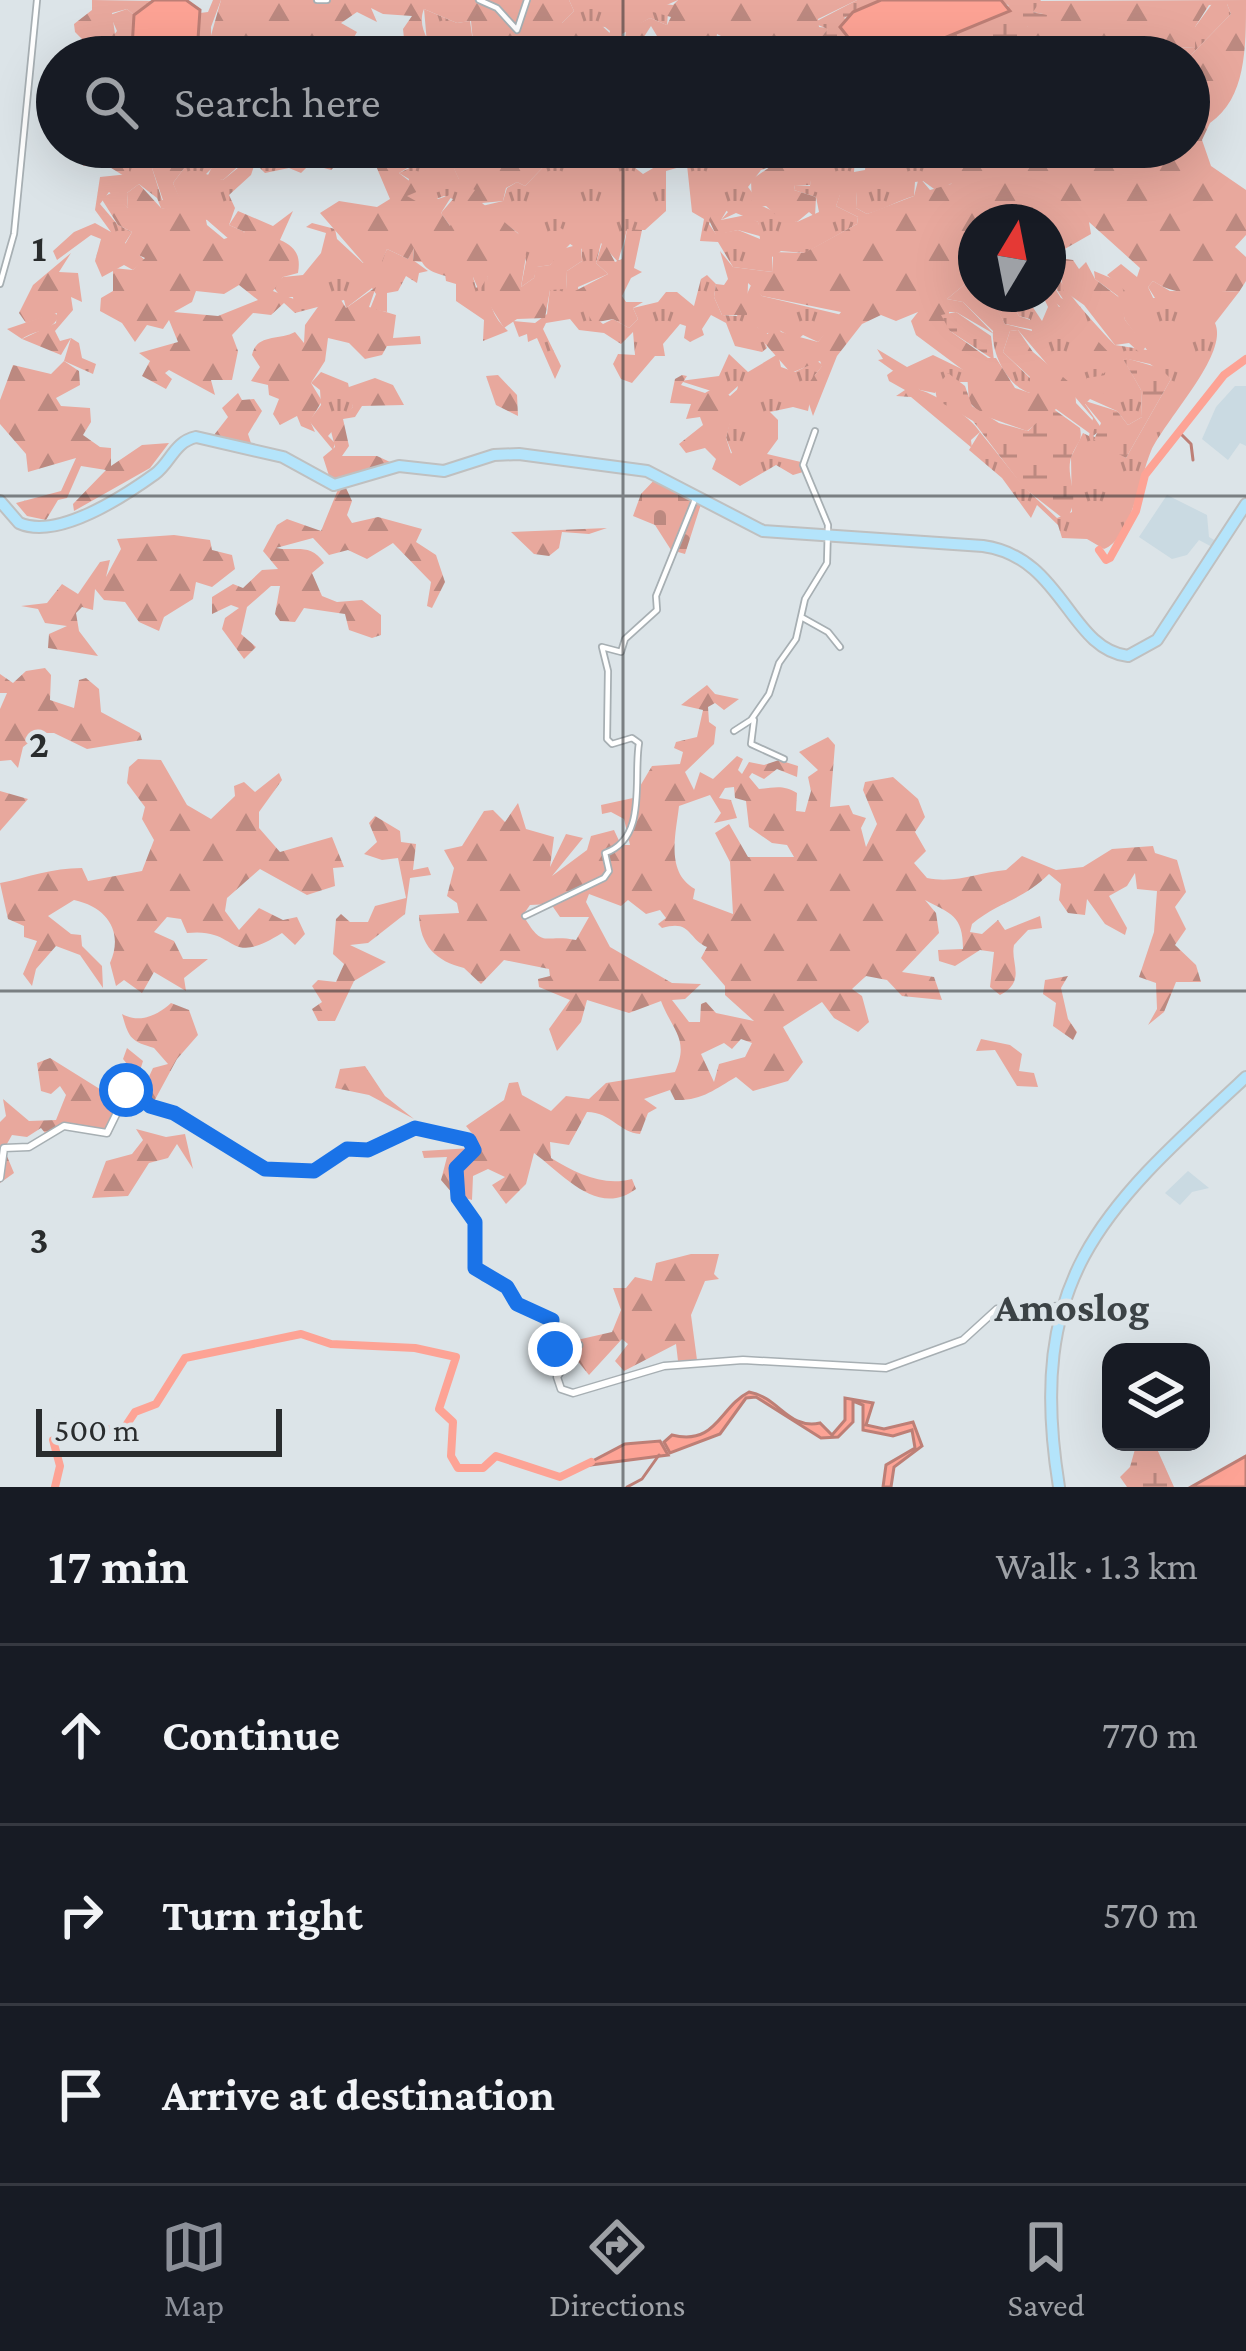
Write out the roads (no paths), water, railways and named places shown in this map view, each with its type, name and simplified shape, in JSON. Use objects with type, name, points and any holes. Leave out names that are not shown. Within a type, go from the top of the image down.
[{"type":"highway","points":[[0,501],[20,524],[57,528],[154,474],[182,442],[199,437],[283,457],[331,484],[399,466],[449,470],[507,453],[640,470],[756,529],[998,549],[1036,569],[1109,652],[1143,652],[1157,640],[1246,504]]},
{"type":"highway","points":[[1059,1487],[1053,1395],[1064,1306],[1084,1250],[1117,1202],[1246,1077]]},
{"type":"street","points":[[0,284],[14,234],[38,0]]},
{"type":"street","points":[[317,0],[327,0]]},
{"type":"street","points":[[479,0],[496,8],[517,30],[526,0]]},
{"type":"street","points":[[784,759],[752,744],[756,714],[803,618],[806,598],[828,560],[828,536],[803,466],[815,431]]},
{"type":"street","points":[[525,916],[604,878],[609,871],[604,853],[623,844],[632,824],[639,743],[634,738],[612,744],[607,739],[608,671],[602,647],[621,652],[627,637],[657,610],[657,593],[696,497]]},
{"type":"street","points":[[803,618],[828,632],[840,647]]},
{"type":"street","points":[[734,731],[756,714]]},
{"type":"street","points":[[0,1178],[4,1148],[26,1148],[64,1126],[107,1133],[129,1088],[150,1106],[174,1113],[265,1169],[314,1171],[347,1149],[368,1150],[415,1128],[465,1138],[474,1150],[456,1168],[456,1192],[473,1215],[475,1268],[507,1287],[517,1304],[552,1320],[550,1349],[579,1345],[557,1375],[559,1386],[569,1393],[619,1383],[664,1366],[743,1360],[889,1367],[963,1340],[997,1310],[1064,1306]]},
{"type":"waterway","points":[[1099,550],[1106,560],[1110,558],[1136,511],[1145,475],[1224,375],[1246,359]]},
{"type":"waterway","points":[[1180,433],[1191,444],[1193,460]]},
{"type":"waterway","points":[[55,1487],[60,1466],[53,1440],[88,1428],[123,1430],[135,1412],[156,1404],[185,1358],[301,1334],[331,1344],[415,1348],[456,1357],[439,1409],[453,1422],[451,1456],[458,1468],[483,1468],[496,1456],[560,1477],[591,1462]]},
{"type":"waterway","points":[[627,1487],[642,1479],[659,1455]]},
{"type":"district","name":"Amoslog","points":[[1072,1306]]}]
